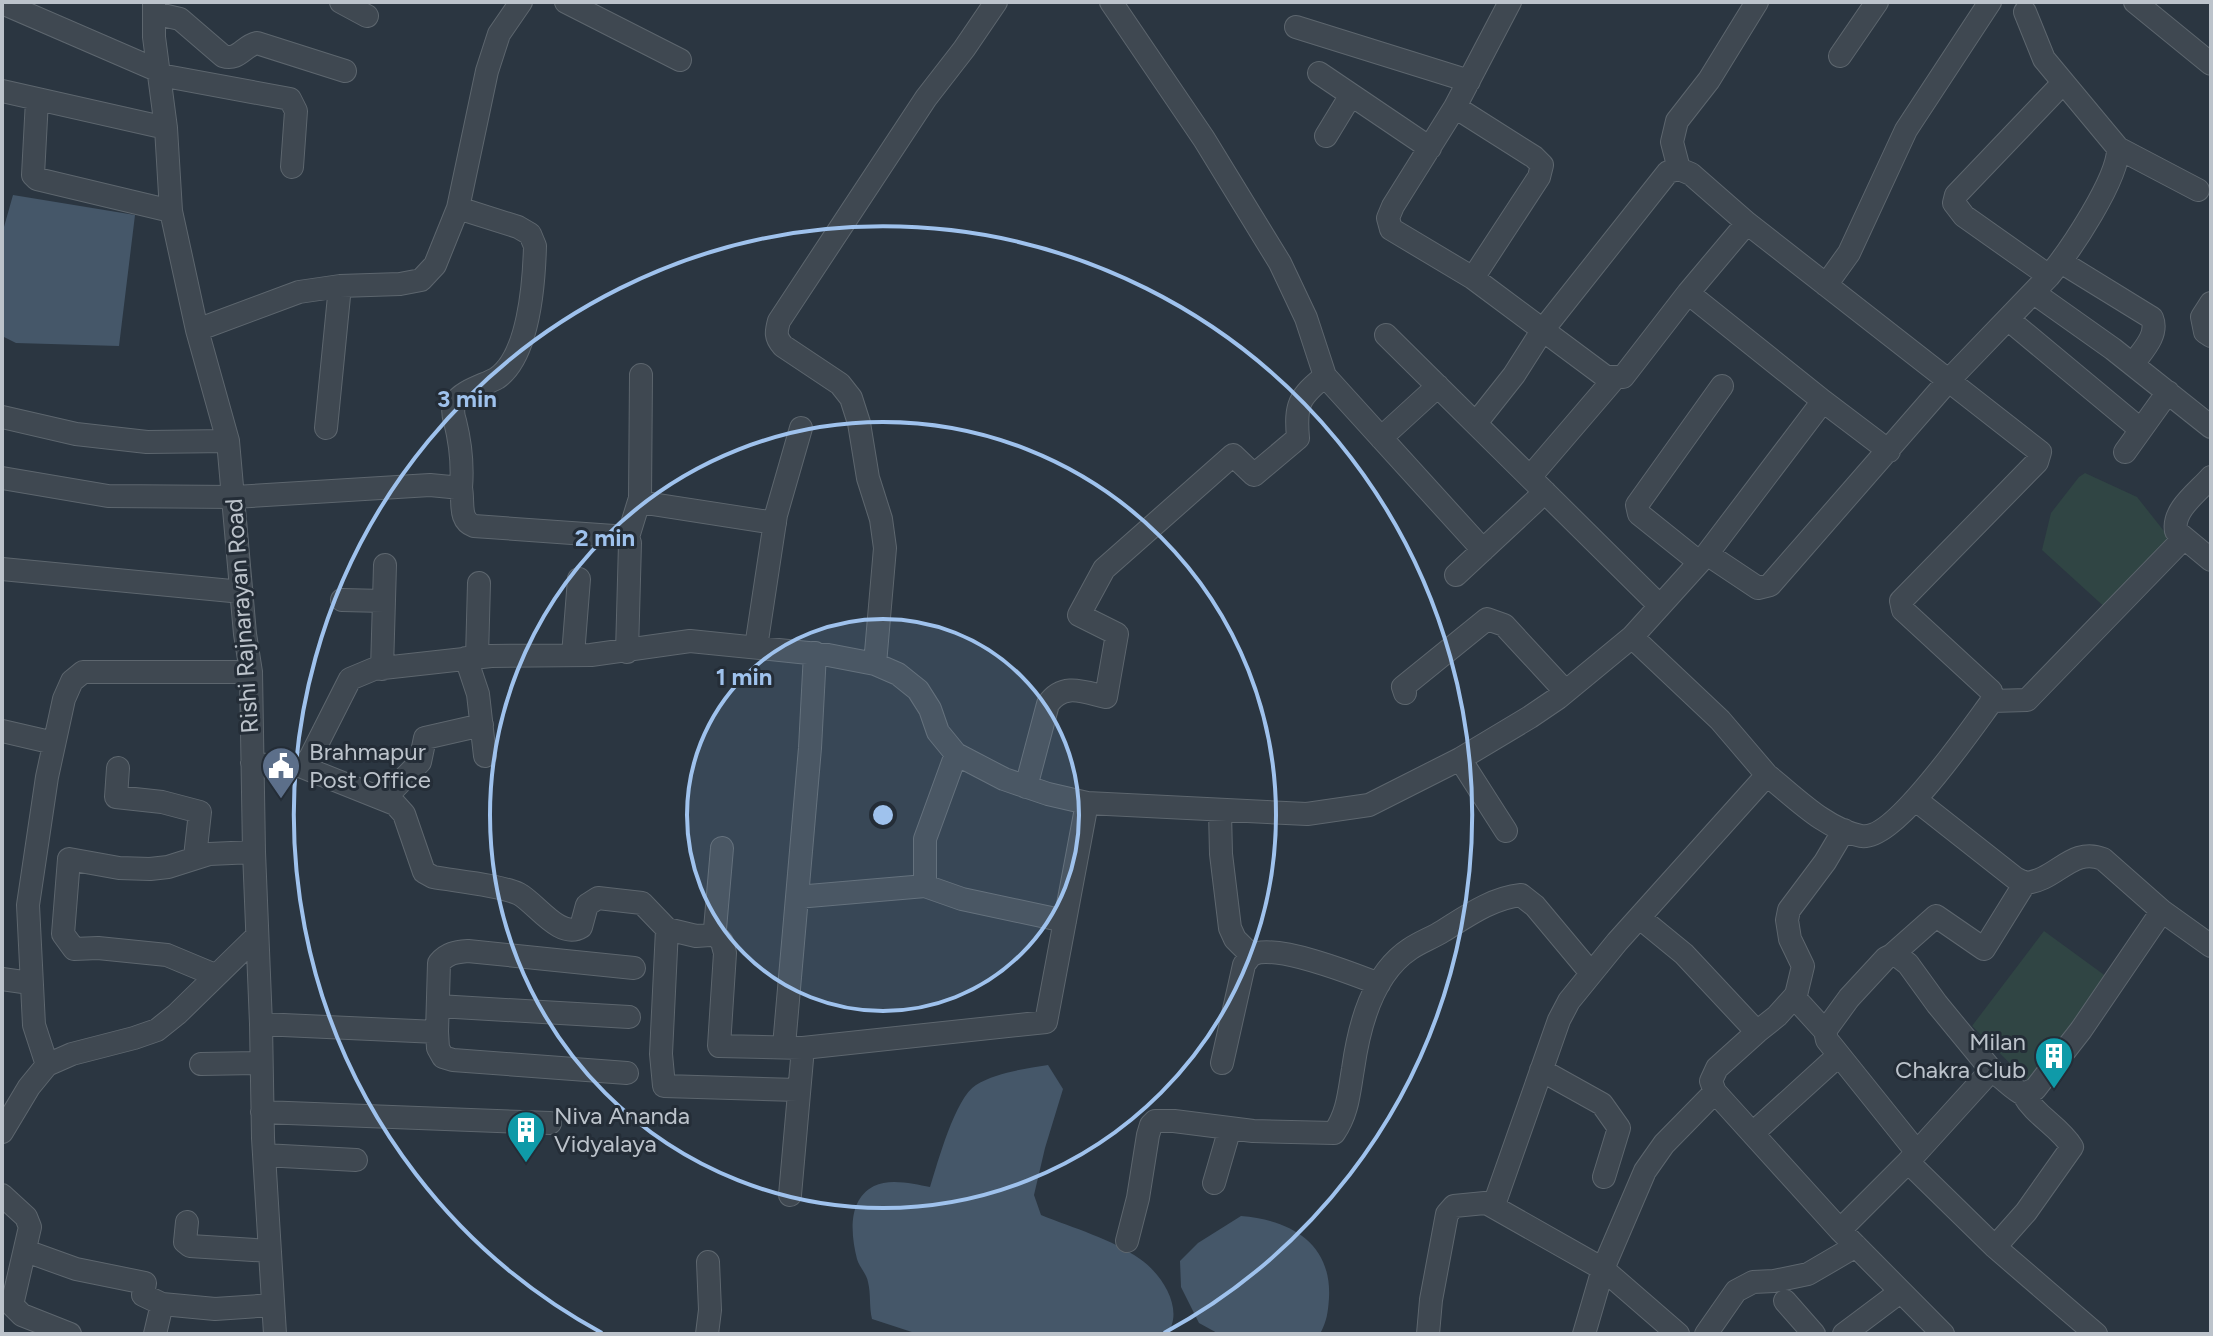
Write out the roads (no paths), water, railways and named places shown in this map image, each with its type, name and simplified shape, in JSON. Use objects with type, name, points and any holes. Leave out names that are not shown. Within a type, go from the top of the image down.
[{"type":"street","points":[[341,2],[367,16]]},
{"type":"street","points":[[197,330],[299,292],[421,280],[435,265],[458,208],[487,71],[499,34],[521,2]]},
{"type":"street","points":[[566,2],[680,60]]},
{"type":"street","points":[[875,664],[885,548],[859,423],[851,398],[840,384],[783,346],[776,331],[779,321],[917,110],[996,2]]},
{"type":"street","points":[[1111,2],[1204,139],[1280,263],[1306,318],[1325,376],[1483,550]]},
{"type":"street","points":[[1679,169],[1672,142],[1677,121],[1709,80],[1757,2]]},
{"type":"street","points":[[1840,56],[1877,2]]},
{"type":"street","points":[[1826,285],[1849,253],[1906,130],[1990,2]]},
{"type":"street","points":[[2135,2],[2211,64]]},
{"type":"street","points":[[2,3],[160,73],[290,99],[296,111],[292,167]]},
{"type":"street","points":[[1501,5],[1469,81],[1393,206],[1388,218],[1391,229],[1473,278],[1606,377],[1614,379],[1623,377],[1747,223]]},
{"type":"street","points":[[2025,5],[2044,59],[2118,148],[2198,190]]},
{"type":"street","points":[[154,7],[180,19],[223,56],[236,57],[250,44],[257,43],[345,71]]},
{"type":"street","name":"Rishi Rajnarayan Road","points":[[154,7],[171,211],[197,330],[228,441],[251,672],[262,1112],[275,1334]]},
{"type":"street","points":[[1296,27],[1469,81]]},
{"type":"street","points":[[1319,73],[1430,148]]},
{"type":"street","points":[[2063,83],[1956,195],[1954,203],[1964,216],[2048,277],[2133,364],[2211,427]]},
{"type":"street","points":[[2,91],[166,128]]},
{"type":"street","points":[[1326,136],[1351,95]]},
{"type":"street","points":[[37,100],[33,175],[37,179],[171,211]]},
{"type":"street","points":[[1455,107],[1542,165],[1539,177],[1473,278]]},
{"type":"street","points":[[1722,386],[1637,505],[1639,514],[1703,558],[1758,588],[1770,585],[1948,381],[2048,277],[2112,178],[2119,160],[2118,148]]},
{"type":"street","points":[[1476,423],[1514,375],[1542,331],[1668,172],[1679,169],[1691,174],[1747,223],[2040,452],[2037,462],[1903,598],[1900,605],[1991,691],[1992,701],[1916,800],[1871,837],[1833,826],[1767,775],[1720,720],[1632,637]]},
{"type":"street","points":[[458,208],[518,227],[530,234],[535,246],[525,326],[512,365],[454,404],[452,413],[464,462],[461,488],[463,518],[474,526],[628,537]]},
{"type":"street","points":[[2048,277],[2152,318],[2155,325],[2153,334],[2133,364]]},
{"type":"street","points":[[326,428],[340,286]]},
{"type":"street","points":[[1688,293],[1889,451]]},
{"type":"street","points":[[2211,303],[2202,317],[2205,332],[2211,336]]},
{"type":"street","points":[[2009,320],[2140,429]]},
{"type":"street","points":[[1386,335],[1659,605]]},
{"type":"street","points":[[627,652],[628,537],[639,502],[641,375]]},
{"type":"street","points":[[1026,787],[1048,704],[1053,697],[1070,689],[1106,697],[1117,634],[1079,615],[1104,569],[1233,455],[1254,475],[1298,438],[1296,413],[1303,394],[1325,376]]},
{"type":"street","points":[[1536,470],[1614,379]]},
{"type":"street","points":[[1381,438],[1438,386]]},
{"type":"street","points":[[2125,452],[2168,392]]},
{"type":"street","points":[[300,766],[309,760],[350,679],[382,669],[472,658],[627,652],[690,641],[815,653],[875,664],[898,674],[918,690],[930,709],[938,732],[956,754],[1026,787],[1087,803],[1307,814],[1369,805],[1460,759],[1530,717],[1632,637],[1703,558],[1823,401]]},
{"type":"street","points":[[2,417],[76,434],[147,442],[228,441]]},
{"type":"street","points":[[756,647],[775,523],[801,428]]},
{"type":"street","points":[[2211,477],[2178,513],[2174,522],[2176,531],[2211,560]]},
{"type":"street","points":[[2,478],[108,496],[234,497],[430,485],[461,488]]},
{"type":"street","points":[[1456,575],[1545,492]]},
{"type":"street","points":[[639,502],[775,523]]},
{"type":"street","points":[[1992,701],[2027,700],[2184,538]]},
{"type":"street","points":[[382,669],[385,565]]},
{"type":"street","points":[[2,569],[242,592]]},
{"type":"street","points":[[573,655],[579,579]]},
{"type":"street","points":[[479,583],[472,658],[485,756]]},
{"type":"street","points":[[342,600],[384,601]]},
{"type":"street","points":[[1405,693],[1403,687],[1487,619],[1504,625],[1565,691]]},
{"type":"street","points":[[790,1195],[798,1090],[794,1047],[797,897],[815,653]]},
{"type":"street","points":[[47,1065],[34,1025],[28,905],[54,743],[64,699],[72,681],[83,672],[251,672]]},
{"type":"street","points":[[385,798],[420,762],[425,738],[482,725]]},
{"type":"street","points":[[2,731],[54,743]]},
{"type":"street","points":[[925,886],[925,839],[956,754]]},
{"type":"street","points":[[1460,759],[1506,831]]},
{"type":"street","points":[[252,763],[300,766],[385,798],[404,814],[424,872],[433,877],[515,892],[558,926],[570,931],[581,927],[587,905],[598,898],[642,903],[667,929],[696,936],[714,933]]},
{"type":"street","points":[[118,768],[116,797],[162,802],[200,812],[195,857]]},
{"type":"street","points":[[1490,1205],[1500,1193],[1541,1070],[1569,1001],[1767,775]]},
{"type":"street","points":[[1916,800],[2025,883],[2043,879],[2083,855],[2091,854],[2103,859],[2162,911],[2211,946]]},
{"type":"street","points":[[722,848],[714,933],[722,942],[725,953],[719,1046],[794,1047],[1046,1022],[1087,803]]},
{"type":"street","points":[[1220,812],[1221,854],[1230,928],[1235,939],[1251,955]]},
{"type":"street","points":[[1844,830],[1825,862],[1789,910],[1790,939],[1803,966],[1794,997],[1777,1016],[1717,1068],[1711,1081],[1715,1092],[1848,1238],[1943,1334]]},
{"type":"street","points":[[215,975],[167,955],[98,948],[74,949],[63,934],[69,859],[119,868],[150,869],[168,867],[209,854],[254,852]]},
{"type":"street","points":[[1825,1031],[1849,998],[1886,958],[1936,916],[1984,949],[2025,883]]},
{"type":"street","points":[[797,897],[925,886],[962,899],[1065,921]]},
{"type":"street","points":[[1127,1241],[1151,1125],[1155,1121],[1334,1133],[1344,1119],[1357,1042],[1379,984],[1392,964],[1410,949],[1482,908],[1510,896],[1521,895],[1535,906],[1591,973]]},
{"type":"street","points":[[2023,1094],[2035,1089],[2081,1030],[2162,911]]},
{"type":"street","points":[[1640,918],[1684,954],[1757,1032]]},
{"type":"street","points":[[667,929],[661,1054],[664,1086],[798,1090]]},
{"type":"street","points":[[2,1132],[29,1087],[47,1065],[72,1054],[157,1030],[257,936]]},
{"type":"street","points":[[627,1073],[443,1057],[438,1048],[437,1032],[439,963],[455,952],[468,951],[634,968]]},
{"type":"street","points":[[1222,1063],[1244,965],[1251,955],[1265,952],[1283,954],[1342,969],[1379,984]]},
{"type":"street","points":[[1892,955],[1908,964],[1993,1072],[2023,1094],[2035,1112],[2072,1147],[2026,1212],[1995,1247]]},
{"type":"street","points":[[2,979],[30,983]]},
{"type":"street","points":[[1794,997],[1825,1031],[1827,1040],[1912,1157],[1995,1247],[2096,1334]]},
{"type":"street","points":[[438,1006],[629,1017]]},
{"type":"street","points":[[261,1024],[437,1032]]},
{"type":"street","points":[[1753,1133],[1839,1055]]},
{"type":"street","points":[[201,1064],[261,1063]]},
{"type":"street","points":[[1541,1070],[1602,1104],[1619,1128],[1604,1177]]},
{"type":"street","points":[[1706,1334],[1736,1291],[1753,1282],[1808,1274],[1848,1238],[1912,1157],[1993,1072]]},
{"type":"street","points":[[1584,1334],[1603,1269],[1645,1171],[1664,1144],[1715,1092]]},
{"type":"street","points":[[262,1112],[550,1123]]},
{"type":"street","points":[[1214,1183],[1230,1128]]},
{"type":"street","points":[[264,1155],[356,1160]]},
{"type":"street","points":[[2,1195],[26,1217],[30,1227],[12,1305],[22,1315],[70,1334]]},
{"type":"street","points":[[1428,1334],[1433,1288],[1450,1208],[1460,1204],[1490,1205],[1603,1269],[1678,1334]]},
{"type":"street","points":[[187,1222],[185,1242],[190,1246],[270,1251]]},
{"type":"street","points":[[26,1251],[76,1269],[145,1283],[143,1295],[162,1304],[215,1309],[273,1305]]},
{"type":"street","points":[[707,1334],[710,1310],[708,1262]]},
{"type":"street","points":[[1844,1334],[1900,1292]]},
{"type":"street","points":[[1785,1301],[1814,1334]]},
{"type":"street","points":[[155,1334],[162,1304]]},
{"type":"water","points":[[13,195],[135,215],[119,346],[16,343],[2,336],[2,234]]},
{"type":"water","points":[[1048,1065],[1063,1089],[1034,1195],[1041,1215],[1092,1234],[1129,1252],[1148,1266],[1163,1283],[1172,1304],[1172,1325],[1167,1334],[918,1334],[872,1319],[867,1279],[858,1262],[853,1239],[853,1219],[859,1200],[874,1186],[887,1182],[930,1187],[948,1132],[968,1092],[993,1077]]},
{"type":"water","points":[[1241,1216],[1259,1218],[1291,1229],[1315,1249],[1328,1279],[1328,1312],[1320,1334],[1219,1334],[1199,1323],[1181,1287],[1180,1261],[1198,1243]]},
{"type":"place","name":"Brahmapur Post Office","points":[[281,800]]},
{"type":"place","name":"Milan Chakra Club","points":[[2054,1090]]},
{"type":"place","name":"Niva Ananda Vidyalaya","points":[[526,1164]]}]
